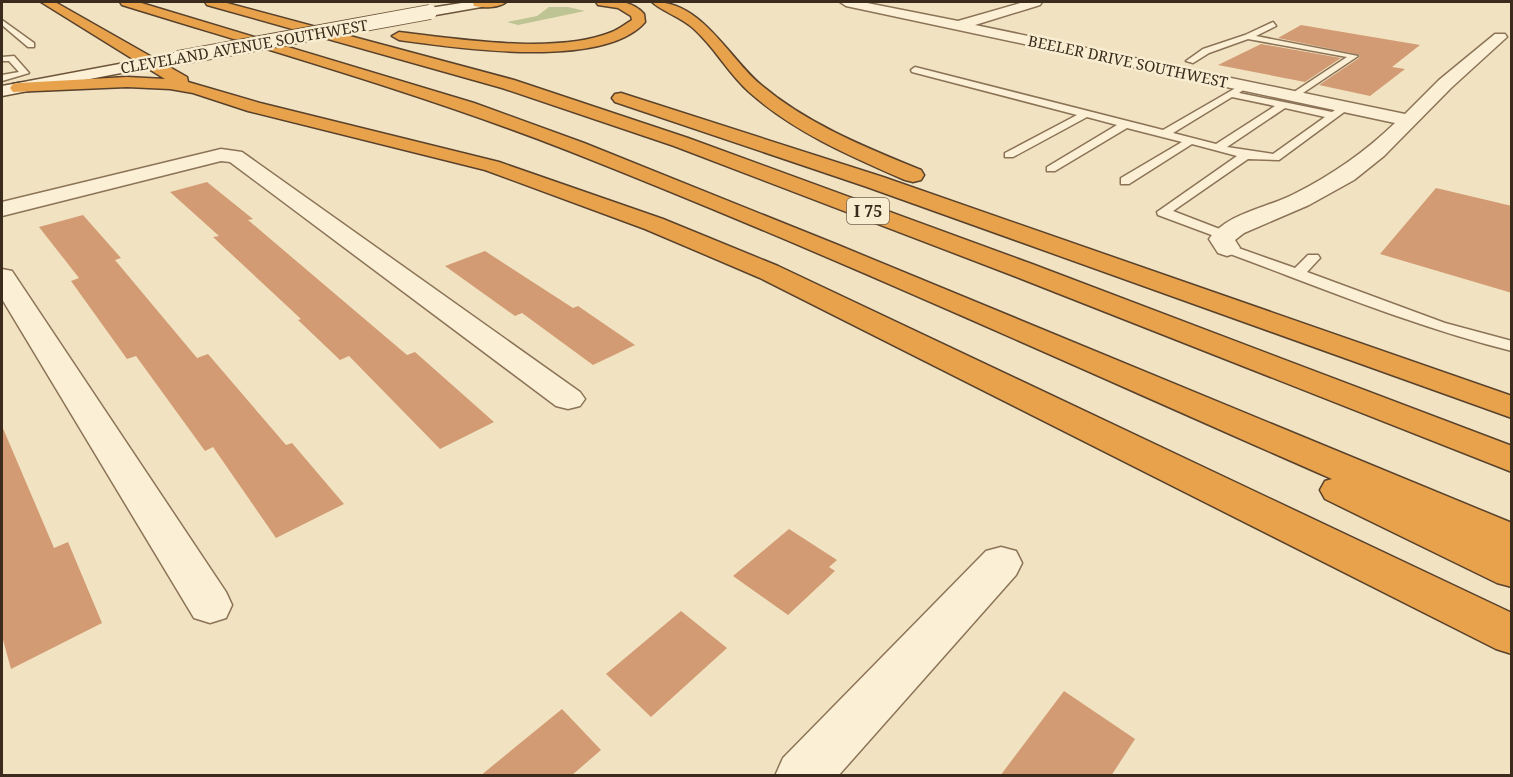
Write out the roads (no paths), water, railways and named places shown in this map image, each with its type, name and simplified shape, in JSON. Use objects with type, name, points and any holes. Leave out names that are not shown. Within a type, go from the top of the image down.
[{"type":"highway","points":[[47,2],[148,64],[195,89]]},
{"type":"highway","points":[[126,2],[468,107],[676,186],[1512,540]]},
{"type":"highway","name":"I 75","points":[[211,2],[507,84],[681,141],[1012,266],[1512,460]]},
{"type":"highway","points":[[483,2],[500,2]]},
{"type":"highway","points":[[399,36],[482,46],[540,47],[596,40],[624,32],[638,22],[639,17],[636,12],[619,4],[602,2]]},
{"type":"highway","points":[[658,2],[690,18],[731,65],[770,101],[832,138],[885,163],[1218,302]]},
{"type":"highway","points":[[332,18],[547,76]]},
{"type":"highway","points":[[19,88],[127,82],[170,84],[492,166],[570,192],[712,248],[843,308],[1512,635]]},
{"type":"highway","points":[[599,91],[758,142],[1218,302],[1512,408]]},
{"type":"highway","points":[[902,282],[1512,571]]},
{"type":"street","name":"CLEVELAND AVENUE SOUTHWEST","points":[[2,92],[483,2]]},
{"type":"street","name":"BEELER DRIVE SOUTHWEST","points":[[846,2],[959,25],[1341,112],[1409,120]]},
{"type":"street","points":[[959,25],[1036,2]]},
{"type":"street","points":[[1226,242],[1235,228],[1301,200],[1346,175],[1377,152],[1445,84],[1500,37]]},
{"type":"street","points":[[2,209],[221,155],[235,156],[568,399]]},
{"type":"street","points":[[2,277],[210,605]]},
{"type":"street","points":[[802,776],[1001,563]]},
{"type":"lane","points":[[1190,61],[1206,51],[1248,37],[1274,24]]},
{"type":"lane","points":[[3,26],[17,42]]},
{"type":"lane","points":[[2,35],[17,42]]},
{"type":"lane","points":[[1219,147],[1354,56],[1248,37]]},
{"type":"lane","points":[[2,50],[17,42]]},
{"type":"lane","points":[[2,59],[11,57],[25,73],[2,78]]},
{"type":"lane","points":[[915,70],[1246,155],[1275,158],[1341,112]]},
{"type":"lane","points":[[1166,133],[1238,90]]},
{"type":"lane","points":[[1009,155],[1087,113]]},
{"type":"lane","points":[[1051,169],[1128,123]]},
{"type":"lane","points":[[1125,181],[1192,140]]},
{"type":"lane","points":[[1246,155],[1163,212],[1296,275],[1439,326],[1512,346]]},
{"type":"lane","points":[[1296,275],[1313,258]]}]
